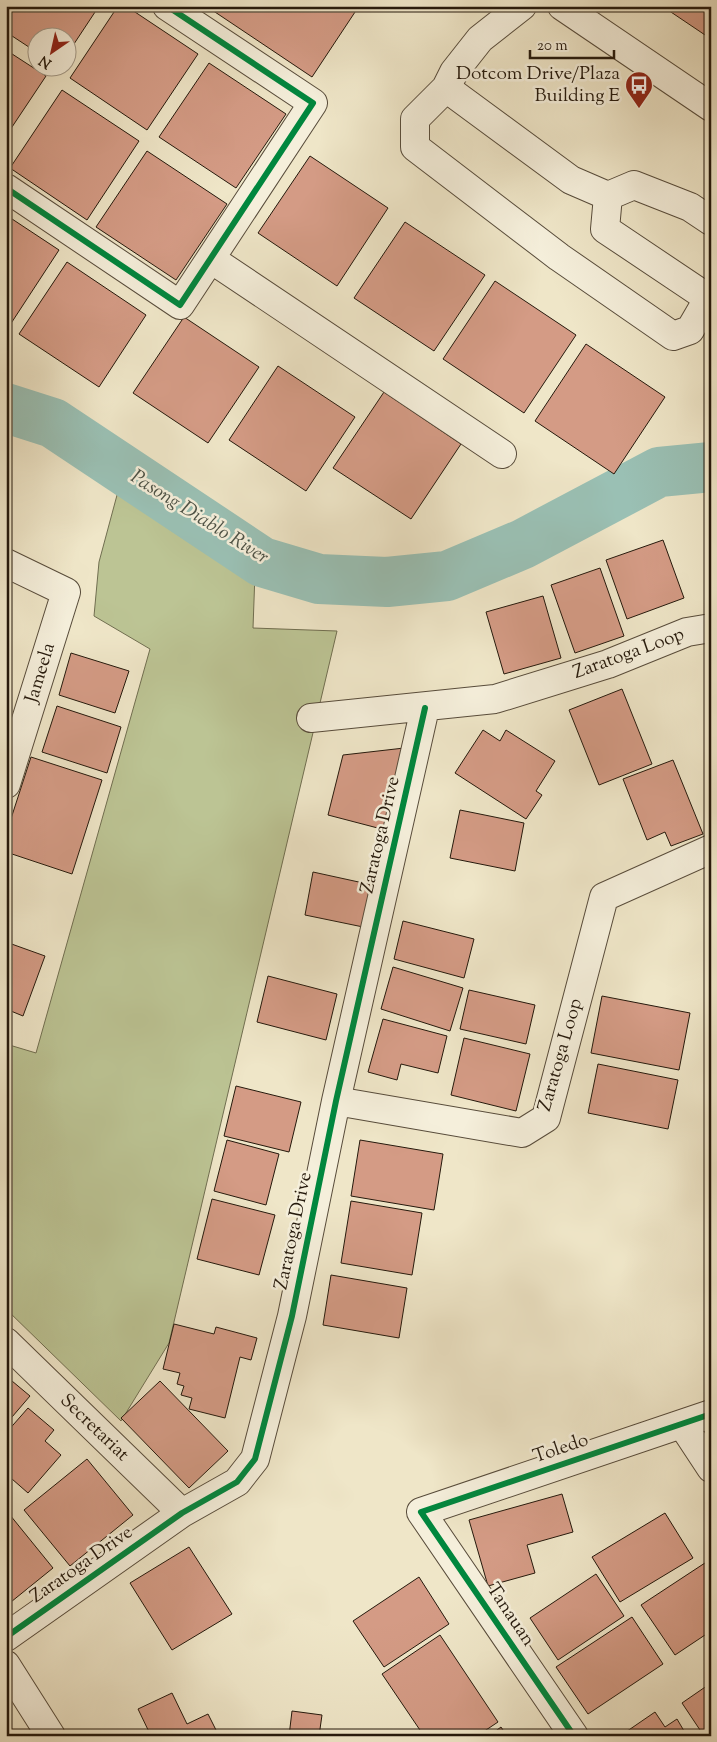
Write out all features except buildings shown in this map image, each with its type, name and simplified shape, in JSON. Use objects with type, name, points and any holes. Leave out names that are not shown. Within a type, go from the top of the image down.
[{"type":"street","points":[[6,188],[180,305],[313,103],[167,6]]},
{"type":"street","points":[[522,6],[480,39],[454,72],[446,88],[415,119],[415,147],[559,257],[673,336],[690,330],[709,299],[605,229],[608,196]]},
{"type":"street","points":[[562,6],[711,106]]},
{"type":"street","points":[[446,88],[571,180],[608,196],[634,184],[690,207],[711,221]]},
{"type":"street","points":[[211,260],[502,454]]},
{"type":"street","name":"Jameela","points":[[6,563],[66,592],[6,784]]},
{"type":"street","name":"Zaratoga Loop","points":[[311,718],[425,708],[495,699],[608,664],[687,632],[711,628]]},
{"type":"street","name":"Zaratoga Drive","points":[[6,1637],[182,1513],[237,1482],[255,1459],[292,1316],[336,1101],[425,708]]},
{"type":"street","name":"Zaratoga Loop","points":[[336,1101],[522,1133],[546,1118],[604,897],[711,848]]},
{"type":"street","name":"Secretariat","points":[[6,1342],[182,1513]]},
{"type":"street","name":"Toledo","points":[[421,1512],[711,1414]]},
{"type":"street","points":[[682,1424],[711,1468]]},
{"type":"street","name":"Tanauan","points":[[421,1512],[574,1736]]},
{"type":"street","points":[[6,1665],[51,1736]]},
{"type":"green space","points":[[120,484],[255,573],[253,628],[337,631],[169,1343],[121,1421],[6,1309],[6,1044],[36,1053],[150,649],[94,616],[99,562]]},
{"type":"waterway","name":"Pasong Diablo River","points":[[6,408],[53,423],[262,562],[319,579],[387,582],[447,576],[523,544],[659,472],[711,467]]},
{"type":"cycle path","points":[[6,188],[180,305],[313,103],[167,6]]},
{"type":"cycle path","points":[[6,1637],[182,1513],[237,1482],[255,1459],[292,1316],[336,1101],[425,708]]},
{"type":"cycle path","points":[[574,1736],[421,1512],[711,1414]]},
{"type":"place","name":"Dotcom Drive/Plaza Building E","points":[[639,109]]}]
